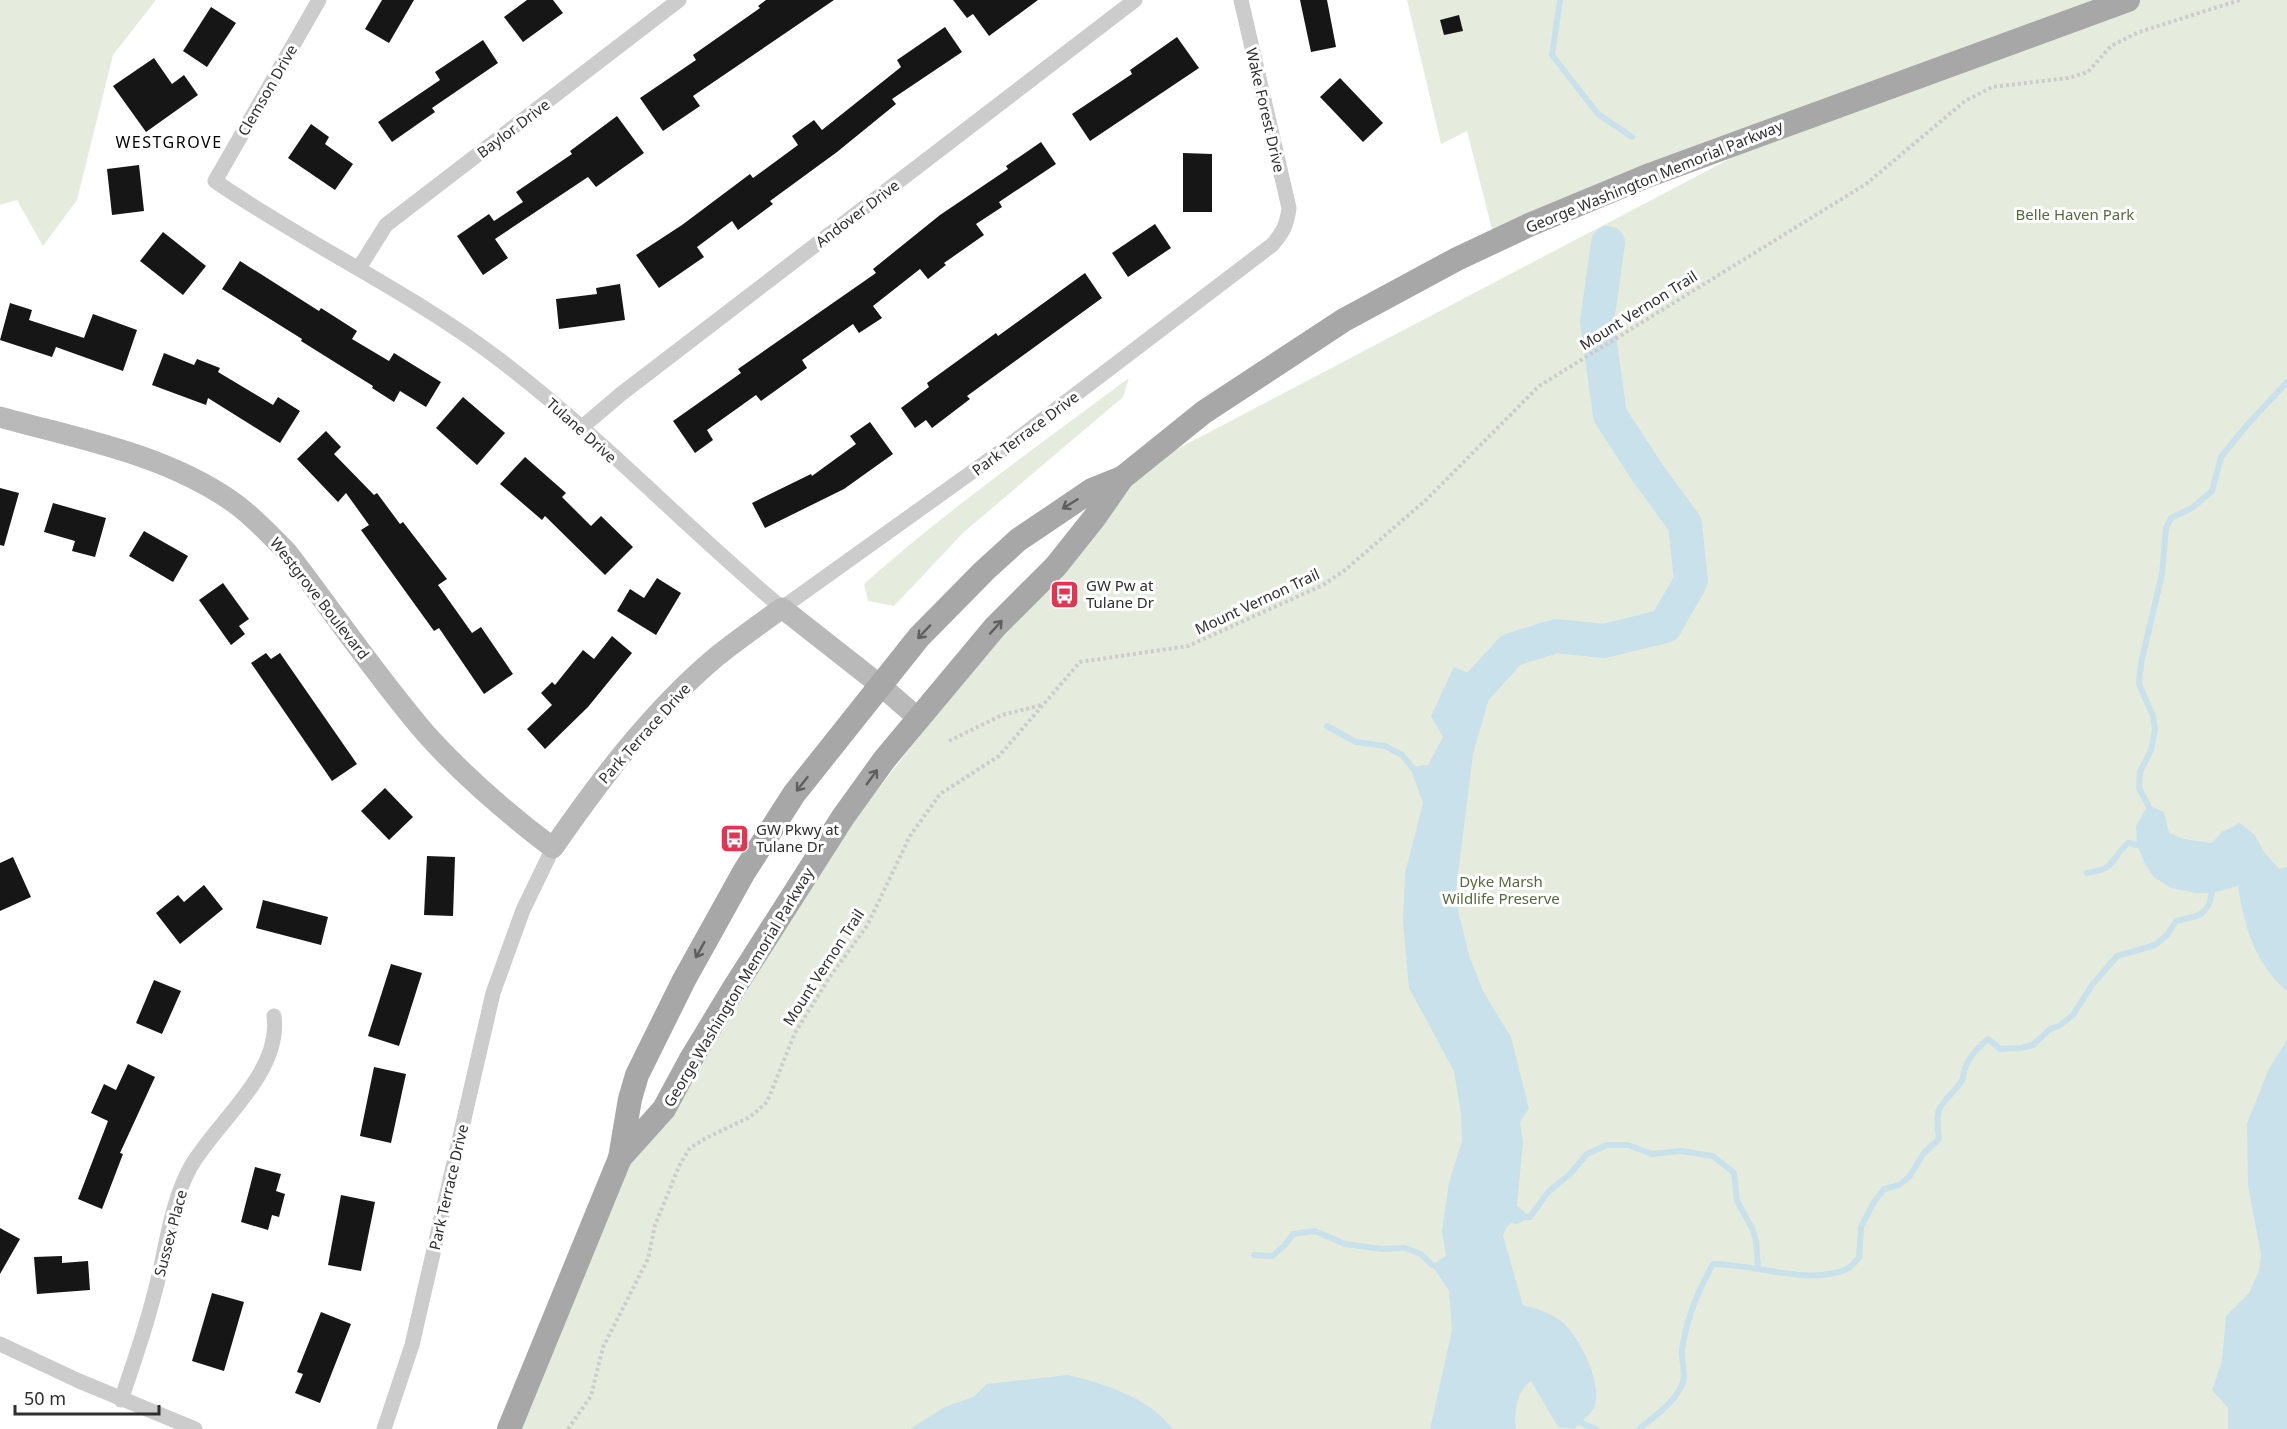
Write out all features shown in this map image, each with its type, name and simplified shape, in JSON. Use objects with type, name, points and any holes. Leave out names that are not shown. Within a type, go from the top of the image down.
[{"type":"main road","name":"George Washington Memorial Parkway","points":[[620,1158],[664,1109],[728,998],[843,817],[884,760],[995,627],[1056,566],[1095,517],[1122,478],[1204,412],[1344,320],[1457,260],[1580,202],[1722,147],[2128,0]]},
{"type":"main road","name":"George Washington Memorial Parkway","points":[[509,1429],[620,1158],[630,1099],[637,1075],[684,980],[744,872],[794,794],[919,637],[944,610],[1018,540],[1092,490],[1122,478]]},
{"type":"street","name":"Clemson Drive","points":[[215,181],[319,0]]},
{"type":"street","name":"Baylor Drive","points":[[359,268],[386,225],[680,0]]},
{"type":"street","name":"Andover Drive","points":[[581,428],[621,394],[1135,0]]},
{"type":"street","name":"Wake Forest Drive","points":[[1241,0],[1289,208],[1288,220]]},
{"type":"street","name":"Tulane Drive","points":[[215,181],[252,206],[359,268],[471,339],[542,393],[782,608],[880,685],[919,719]]},
{"type":"street","name":"Park Terrace Drive","points":[[384,1429],[412,1345],[493,993],[523,910],[553,848],[592,791],[663,708],[715,658],[1004,449],[1263,252],[1283,232],[1288,220]]},
{"type":"street","name":"Westgrove Boulevard","points":[[0,417],[160,463],[198,481],[234,503],[263,527],[287,552],[427,735],[508,814],[553,848]]},
{"type":"street","name":"Sussex Place","points":[[121,1400],[155,1294],[174,1210],[183,1183],[201,1151],[254,1082],[266,1062],[276,1030],[274,1016]]},
{"type":"street","points":[[0,1344],[121,1400],[195,1429]]},
{"type":"path","name":"Mount Vernon Trail","points":[[568,1429],[591,1396],[603,1347],[648,1258],[655,1225],[680,1164],[690,1148],[705,1138],[750,1117],[767,1102],[795,1033],[867,926],[910,836],[940,795],[999,756],[1080,662],[1168,650],[1208,638],[1323,585],[1345,570],[1426,500],[1539,386],[1866,184],[1965,101],[1992,87],[2068,78],[2088,72],[2111,46],[2139,32],[2240,0]]},
{"type":"path","points":[[949,741],[1002,715],[1042,705]]},
{"type":"green space","points":[[0,0],[156,0],[113,55],[77,200],[43,246],[17,200],[0,205]]},
{"type":"green space","name":"Dyke Marsh Wildlife Preserve","points":[[1407,0],[2287,0],[2287,1429],[520,1429],[620,1158],[784,909],[1122,478],[1815,114],[1495,241],[1467,131],[1441,144]]},
{"type":"green space","points":[[1129,378],[1123,397],[964,532],[894,606],[868,601],[864,584],[994,478]]},
{"type":"water","points":[[1454,667],[1497,685],[1489,697],[1473,754],[1455,898],[1470,958],[1484,993],[1511,1037],[1529,1109],[1520,1122],[1523,1141],[1517,1206],[1530,1217],[1518,1224],[1511,1223],[1503,1236],[1523,1305],[1543,1311],[1561,1321],[1582,1348],[1592,1372],[1596,1395],[1595,1405],[1574,1429],[1558,1427],[1531,1381],[1519,1396],[1515,1416],[1516,1429],[1430,1429],[1452,1330],[1449,1291],[1432,1265],[1446,1256],[1442,1231],[1449,1182],[1462,1141],[1461,1114],[1454,1071],[1409,988],[1403,923],[1405,873],[1423,803],[1410,767],[1428,765],[1443,737],[1431,716]]},
{"type":"water","points":[[2148,805],[2164,812],[2169,833],[2184,839],[2212,843],[2222,832],[2240,823],[2255,835],[2264,852],[2279,869],[2287,867],[2287,991],[2267,969],[2259,956],[2248,930],[2238,886],[2212,893],[2196,893],[2171,888],[2154,877],[2145,864],[2137,845],[2136,826]]},
{"type":"water","points":[[2287,1040],[2287,1429],[2228,1429],[2228,1408],[2212,1390],[2222,1361],[2226,1316],[2249,1293],[2259,1271],[2261,1255],[2248,1185],[2247,1123],[2269,1069]]},
{"type":"water","points":[[1068,1375],[1111,1388],[1139,1400],[1163,1418],[1173,1429],[910,1429],[945,1407],[973,1397],[987,1384]]},
{"type":"building","points":[[382,0],[414,0],[389,43],[365,29]]},
{"type":"building","points":[[527,0],[553,0],[563,13],[523,42],[504,17]]},
{"type":"building","points":[[766,0],[834,0],[693,96],[700,106],[663,131],[640,98],[696,60],[693,55],[760,8],[758,6]]},
{"type":"building","points":[[953,0],[1038,0],[989,36],[973,14],[967,18]]},
{"type":"building","points":[[1300,0],[1327,0],[1336,47],[1311,52]]},
{"type":"building","points":[[211,7],[236,23],[207,67],[183,51]]},
{"type":"building","points":[[1459,15],[1463,31],[1444,35],[1440,20]]},
{"type":"building","points":[[945,27],[962,52],[892,99],[896,104],[837,152],[770,201],[773,204],[738,230],[732,221],[697,247],[704,257],[659,288],[636,255],[682,225],[750,174],[753,178],[798,145],[792,136],[814,120],[822,130],[901,67],[897,60]]},
{"type":"building","points":[[1177,37],[1199,68],[1090,141],[1072,114],[1132,74],[1130,70]]},
{"type":"building","points":[[483,40],[498,63],[432,108],[435,112],[392,142],[378,122],[440,80],[435,72]]},
{"type":"building","points":[[154,58],[172,84],[184,75],[198,95],[146,132],[113,86]]},
{"type":"building","points":[[1340,78],[1383,123],[1363,142],[1320,97]]},
{"type":"building","points":[[617,116],[644,153],[596,187],[588,177],[495,239],[508,258],[483,275],[457,236],[489,214],[494,221],[523,202],[516,192],[572,154],[570,151]]},
{"type":"building","points":[[311,124],[329,137],[325,144],[353,164],[335,190],[288,158]]},
{"type":"building","points":[[1041,142],[1056,164],[999,202],[1002,207],[976,224],[984,235],[944,263],[946,265],[928,279],[920,269],[873,306],[882,318],[859,333],[853,324],[802,360],[807,368],[761,401],[756,395],[707,430],[713,440],[695,453],[673,421],[741,373],[738,369],[876,273],[873,269],[940,215],[1008,169],[1006,166]]},
{"type":"building","points":[[1183,153],[1212,154],[1212,212],[1183,212]]},
{"type":"building","points":[[139,165],[144,211],[112,215],[107,169]]},
{"type":"building","points":[[1155,224],[1171,248],[1128,277],[1112,253]]},
{"type":"building","points":[[163,232],[206,266],[183,295],[140,261]]},
{"type":"building","points":[[240,261],[319,311],[321,308],[357,331],[352,339],[389,361],[394,353],[441,382],[426,407],[400,391],[394,402],[372,388],[373,386],[301,341],[302,339],[222,289]]},
{"type":"building","points":[[1085,273],[1102,298],[967,396],[970,399],[932,428],[926,420],[915,428],[901,408],[929,387],[927,383],[996,333],[998,336]]},
{"type":"building","points":[[620,284],[625,320],[559,329],[556,299],[597,294],[596,288]]},
{"type":"building","points":[[10,303],[32,310],[29,320],[84,338],[93,314],[137,330],[123,371],[56,347],[52,357],[0,340]]},
{"type":"building","points":[[164,353],[194,365],[197,359],[220,368],[218,372],[273,405],[278,397],[300,411],[280,443],[208,398],[206,405],[152,385]]},
{"type":"building","points":[[463,397],[505,433],[477,465],[436,428]]},
{"type":"building","points":[[870,422],[893,454],[844,489],[765,528],[752,503],[811,474],[812,476],[856,444],[850,436]]},
{"type":"building","points":[[326,431],[341,447],[334,454],[374,495],[377,493],[400,524],[403,522],[447,579],[438,585],[472,633],[481,627],[513,674],[484,694],[439,628],[434,631],[361,530],[369,525],[346,493],[338,502],[297,459]]},
{"type":"building","points":[[525,457],[566,493],[562,497],[591,526],[601,516],[633,547],[605,575],[545,516],[542,520],[500,484]]},
{"type":"building","points":[[0,488],[19,493],[4,546],[0,545]]},
{"type":"building","points":[[53,503],[106,518],[95,557],[72,551],[75,541],[44,532]]},
{"type":"building","points":[[144,531],[188,556],[173,582],[129,556]]},
{"type":"building","points":[[657,578],[681,593],[656,635],[617,611],[630,589],[644,598]]},
{"type":"building","points":[[223,583],[249,619],[239,626],[245,634],[231,645],[199,600]]},
{"type":"building","points":[[612,636],[632,653],[588,707],[545,749],[527,729],[552,705],[541,693],[552,682],[555,685],[583,650],[594,659]]},
{"type":"building","points":[[266,653],[271,659],[280,653],[357,764],[332,781],[251,663]]},
{"type":"building","points":[[385,788],[413,817],[389,840],[361,811]]},
{"type":"building","points":[[427,856],[455,857],[453,916],[424,915]]},
{"type":"building","points":[[13,857],[31,897],[0,911],[0,863]]},
{"type":"building","points":[[204,885],[223,909],[180,944],[156,913],[178,895],[184,902]]},
{"type":"building","points":[[263,900],[328,917],[321,945],[256,928]]},
{"type":"building","points":[[391,964],[422,973],[399,1046],[368,1036]]},
{"type":"building","points":[[154,980],[181,991],[162,1034],[136,1023]]},
{"type":"building","points":[[128,1064],[155,1077],[120,1153],[123,1154],[102,1209],[78,1199],[108,1121],[91,1113],[104,1084],[116,1090]]},
{"type":"building","points":[[374,1067],[406,1074],[391,1143],[360,1136]]},
{"type":"building","points":[[255,1167],[281,1174],[276,1191],[285,1194],[279,1217],[272,1215],[268,1230],[241,1222]]},
{"type":"building","points":[[341,1195],[375,1202],[361,1271],[328,1265]]},
{"type":"building","points":[[0,1228],[20,1239],[0,1274]]},
{"type":"building","points":[[62,1256],[62,1263],[88,1261],[90,1290],[37,1294],[34,1257]]},
{"type":"building","points":[[212,1293],[244,1302],[224,1371],[192,1361]]},
{"type":"building","points":[[321,1312],[351,1324],[320,1403],[295,1393],[303,1374],[297,1372]]},
{"type":"waterway","points":[[1560,0],[1552,55],[1598,114],[1632,137]]},
{"type":"waterway","points":[[1465,721],[1473,692],[1511,650],[1556,636],[1604,641],[1665,626],[1691,581],[1685,524],[1647,472],[1610,415],[1597,322],[1608,243]]},
{"type":"waterway","points":[[2148,805],[2139,788],[2140,772],[2151,750],[2155,730],[2153,716],[2139,684],[2141,663],[2162,574],[2166,528],[2171,518],[2192,508],[2212,491],[2221,457],[2287,382]]},
{"type":"waterway","points":[[1327,726],[1356,742],[1385,746],[1402,755],[1416,772]]},
{"type":"waterway","points":[[2087,873],[2108,866],[2128,843],[2137,845]]},
{"type":"waterway","points":[[1639,1429],[1658,1414],[1680,1389],[1684,1375],[1682,1350],[1687,1328],[1698,1295],[1713,1264],[1797,1275],[1830,1274],[1845,1270],[1859,1258],[1861,1227],[1874,1202],[1884,1189],[1899,1185],[1909,1177],[1924,1153],[1939,1139],[1938,1111],[1963,1079],[1967,1064],[1977,1049],[1988,1039],[2000,1049],[2033,1045],[2050,1029],[2059,1026],[2073,1015],[2092,985],[2117,956],[2155,945],[2167,935],[2176,921],[2195,917],[2204,912],[2212,893]]},
{"type":"waterway","points":[[1523,1217],[1530,1217],[1548,1192],[1570,1174],[1587,1154],[1607,1145],[1628,1145],[1652,1154],[1681,1151],[1713,1156],[1734,1173],[1737,1201],[1752,1228],[1756,1241],[1758,1268]]},
{"type":"waterway","points":[[1254,1255],[1272,1256],[1285,1245],[1293,1234],[1315,1231],[1345,1244],[1382,1249],[1405,1248],[1421,1254],[1432,1265],[1439,1268]]},
{"type":"waterway","points":[[1573,1417],[1596,1429]]},
{"type":"place","name":"GW Pw at Tulane Dr","points":[[1065,594]]},
{"type":"place","name":"GW Pkwy at Tulane Dr","points":[[735,838]]},
{"type":"district","name":"WESTGROVE","points":[[169,142]]},
{"type":"park label","name":"Belle Haven Park","points":[[2075,214]]}]
